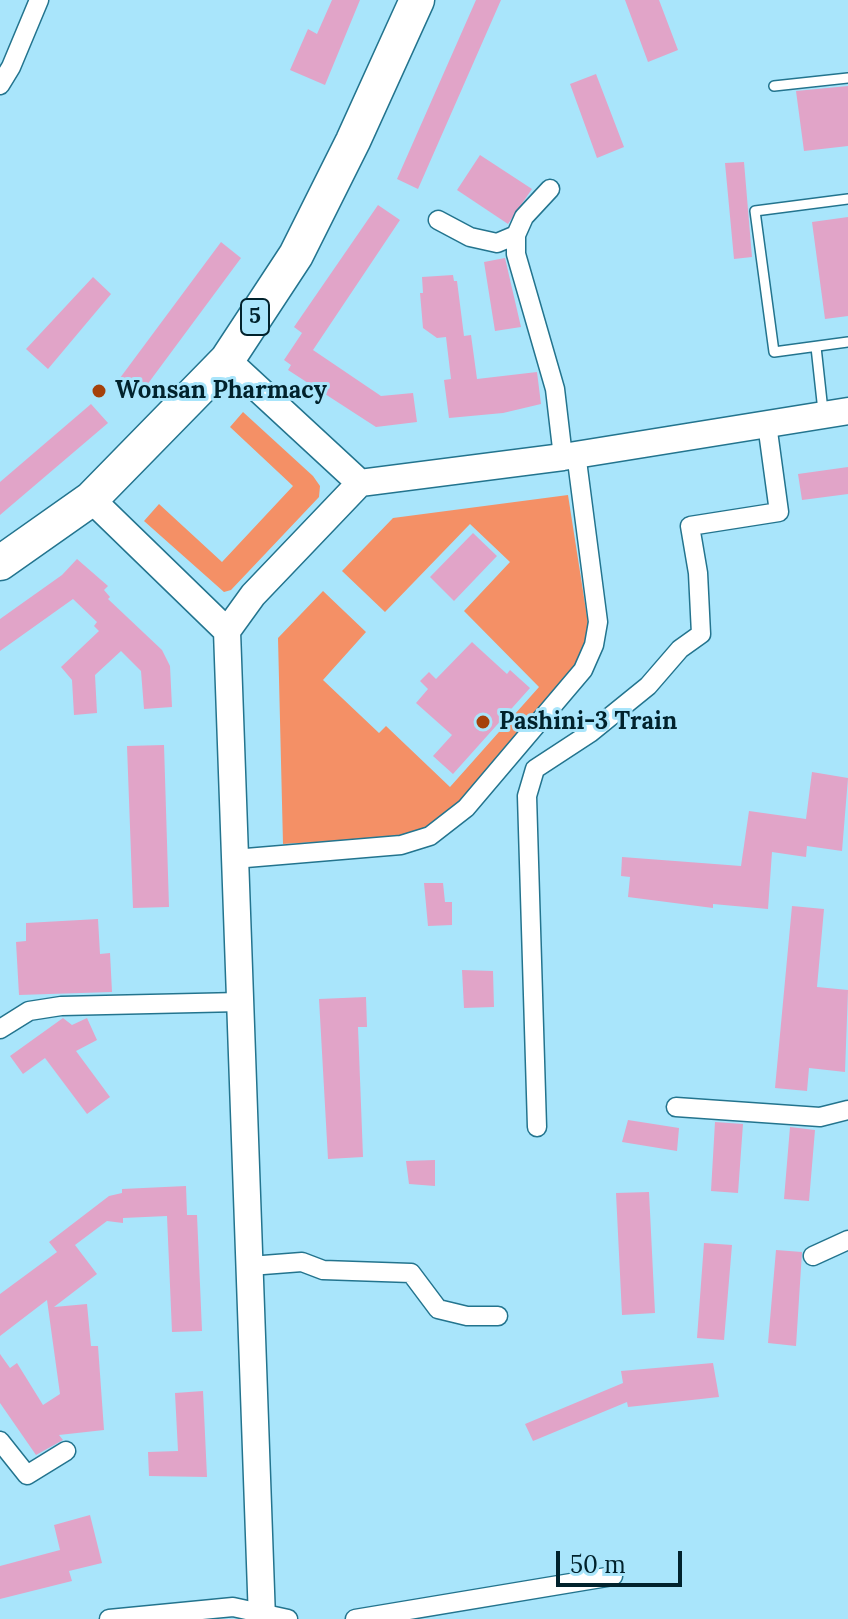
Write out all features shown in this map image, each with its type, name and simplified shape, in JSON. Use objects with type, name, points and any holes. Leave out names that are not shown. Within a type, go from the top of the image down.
[{"type":"highway","name":"5","points":[[0,563],[91,499],[227,360],[296,255],[353,141],[417,0]]},
{"type":"main road","points":[[227,360],[360,483]]},
{"type":"main road","points":[[262,1615],[227,631],[253,595],[360,483],[570,455],[836,413]]},
{"type":"main road","points":[[91,499],[227,631]]},
{"type":"street","points":[[0,85],[11,67],[39,0]]},
{"type":"street","points":[[234,859],[401,845],[430,836],[466,808],[583,670],[594,645],[598,622],[570,455],[555,389],[516,254],[516,235],[524,217],[550,189]]},
{"type":"street","points":[[438,220],[470,237],[497,243],[516,235]]},
{"type":"street","points":[[537,1127],[527,796],[535,769],[590,733],[637,696],[680,649],[701,634],[698,573],[690,526],[779,512],[767,424]]},
{"type":"street","points":[[0,1029],[29,1011],[61,1006],[240,1002]]},
{"type":"street","points":[[676,1107],[820,1117],[848,1110]]},
{"type":"street","points":[[813,1256],[848,1240]]},
{"type":"street","points":[[250,1266],[302,1262],[323,1270],[411,1273],[438,1309],[467,1316],[498,1316]]},
{"type":"street","points":[[0,1441],[27,1475],[66,1451]]},
{"type":"street","points":[[355,1619],[613,1576]]},
{"type":"street","points":[[109,1619],[233,1607],[288,1619]]},
{"type":"lane","points":[[774,86],[848,78]]},
{"type":"lane","points":[[848,199],[755,211],[774,352],[848,342]]},
{"type":"lane","points":[[816,347],[836,413]]},
{"type":"shaded area","points":[[243,412],[313,476],[320,486],[319,497],[231,590],[224,592],[144,521],[159,504],[222,562],[293,486],[230,427]]},
{"type":"shaded area","points":[[568,495],[588,623],[587,640],[577,666],[453,812],[421,830],[398,837],[283,844],[278,638],[323,591],[366,632],[323,680],[379,733],[386,726],[450,787],[539,687],[464,611],[510,562],[470,524],[385,612],[342,571],[393,518]]},
{"type":"building","points":[[332,0],[360,0],[325,85],[290,70],[308,29],[317,34]]},
{"type":"building","points":[[476,0],[501,0],[418,189],[397,179]]},
{"type":"building","points":[[625,0],[659,0],[678,50],[648,62]]},
{"type":"building","points":[[596,74],[624,147],[597,158],[570,84]]},
{"type":"building","points":[[848,86],[848,146],[804,151],[796,91]]},
{"type":"building","points":[[480,155],[532,189],[508,224],[457,190]]},
{"type":"building","points":[[744,162],[752,257],[734,259],[725,163]]},
{"type":"building","points":[[378,205],[400,220],[313,350],[381,396],[413,393],[417,422],[376,427],[288,370],[291,365],[284,360],[302,333],[294,327]]},
{"type":"building","points":[[848,217],[848,316],[825,319],[812,222]]},
{"type":"building","points":[[221,242],[241,258],[141,393],[120,378]]},
{"type":"building","points":[[505,258],[521,327],[495,331],[484,262]]},
{"type":"building","points":[[453,275],[454,281],[457,281],[464,336],[471,335],[477,379],[537,372],[541,404],[503,413],[449,418],[444,380],[451,379],[446,337],[437,338],[423,328],[420,293],[423,293],[422,277]]},
{"type":"building","points":[[93,277],[111,294],[48,369],[26,349]]},
{"type":"building","points":[[91,404],[108,423],[0,515],[0,482]]},
{"type":"building","points":[[848,467],[848,494],[802,500],[798,474]]},
{"type":"building","points":[[473,533],[497,556],[454,601],[430,577]]},
{"type":"building","points":[[77,559],[108,586],[104,590],[110,597],[108,599],[162,650],[170,666],[172,707],[144,709],[141,671],[121,651],[95,675],[97,713],[74,715],[72,680],[61,667],[99,631],[94,626],[97,622],[73,599],[0,651],[0,619],[62,575]]},
{"type":"building","points":[[472,642],[507,674],[510,670],[530,688],[453,774],[433,756],[452,735],[416,703],[428,689],[420,681],[429,672],[436,679]]},
{"type":"building","points":[[164,745],[169,907],[133,908],[127,746]]},
{"type":"building","points":[[812,772],[848,778],[842,851],[807,846],[806,857],[772,852],[768,909],[713,904],[713,908],[628,897],[630,877],[621,876],[622,857],[741,866],[749,811],[806,819]]},
{"type":"building","points":[[424,883],[443,883],[445,902],[452,902],[452,925],[428,926]]},
{"type":"building","points":[[792,906],[824,909],[817,987],[848,990],[845,1072],[809,1068],[807,1091],[775,1088]]},
{"type":"building","points":[[98,919],[100,954],[110,953],[112,992],[19,995],[16,942],[26,941],[26,923]]},
{"type":"building","points":[[462,970],[493,971],[494,1007],[464,1008]]},
{"type":"building","points":[[366,997],[367,1027],[358,1027],[363,1157],[328,1159],[319,999]]},
{"type":"building","points":[[63,1018],[72,1025],[87,1018],[97,1040],[76,1051],[110,1097],[87,1114],[45,1058],[23,1074],[10,1056]]},
{"type":"building","points":[[628,1120],[679,1128],[677,1151],[622,1142]]},
{"type":"building","points":[[715,1122],[743,1124],[738,1193],[711,1191]]},
{"type":"building","points":[[790,1127],[815,1130],[809,1201],[784,1199]]},
{"type":"building","points":[[435,1160],[435,1186],[409,1184],[406,1161]]},
{"type":"building","points":[[186,1186],[187,1215],[197,1215],[202,1331],[172,1332],[167,1216],[123,1218],[123,1223],[107,1221],[75,1245],[97,1274],[54,1307],[87,1304],[91,1346],[98,1346],[104,1430],[59,1435],[63,1440],[36,1455],[0,1403],[0,1354],[10,1368],[17,1363],[43,1405],[60,1394],[47,1300],[0,1336],[0,1294],[57,1252],[49,1242],[109,1196],[122,1193],[122,1189]]},
{"type":"building","points":[[649,1192],[655,1313],[622,1315],[616,1193]]},
{"type":"building","points":[[704,1243],[732,1245],[724,1340],[697,1338]]},
{"type":"building","points":[[776,1250],[802,1252],[796,1346],[768,1343]]},
{"type":"building","points":[[713,1363],[719,1397],[628,1407],[627,1402],[533,1441],[525,1424],[623,1383],[621,1371]]},
{"type":"building","points":[[203,1391],[207,1477],[149,1476],[148,1452],[178,1451],[175,1393]]},
{"type":"building","points":[[90,1515],[102,1563],[69,1571],[72,1581],[0,1599],[0,1566],[60,1550],[54,1525]]},
{"type":"place","name":"Wonsan Pharmacy","points":[[99,391]]},
{"type":"place","name":"Pashini-3 Train","points":[[483,722]]}]
